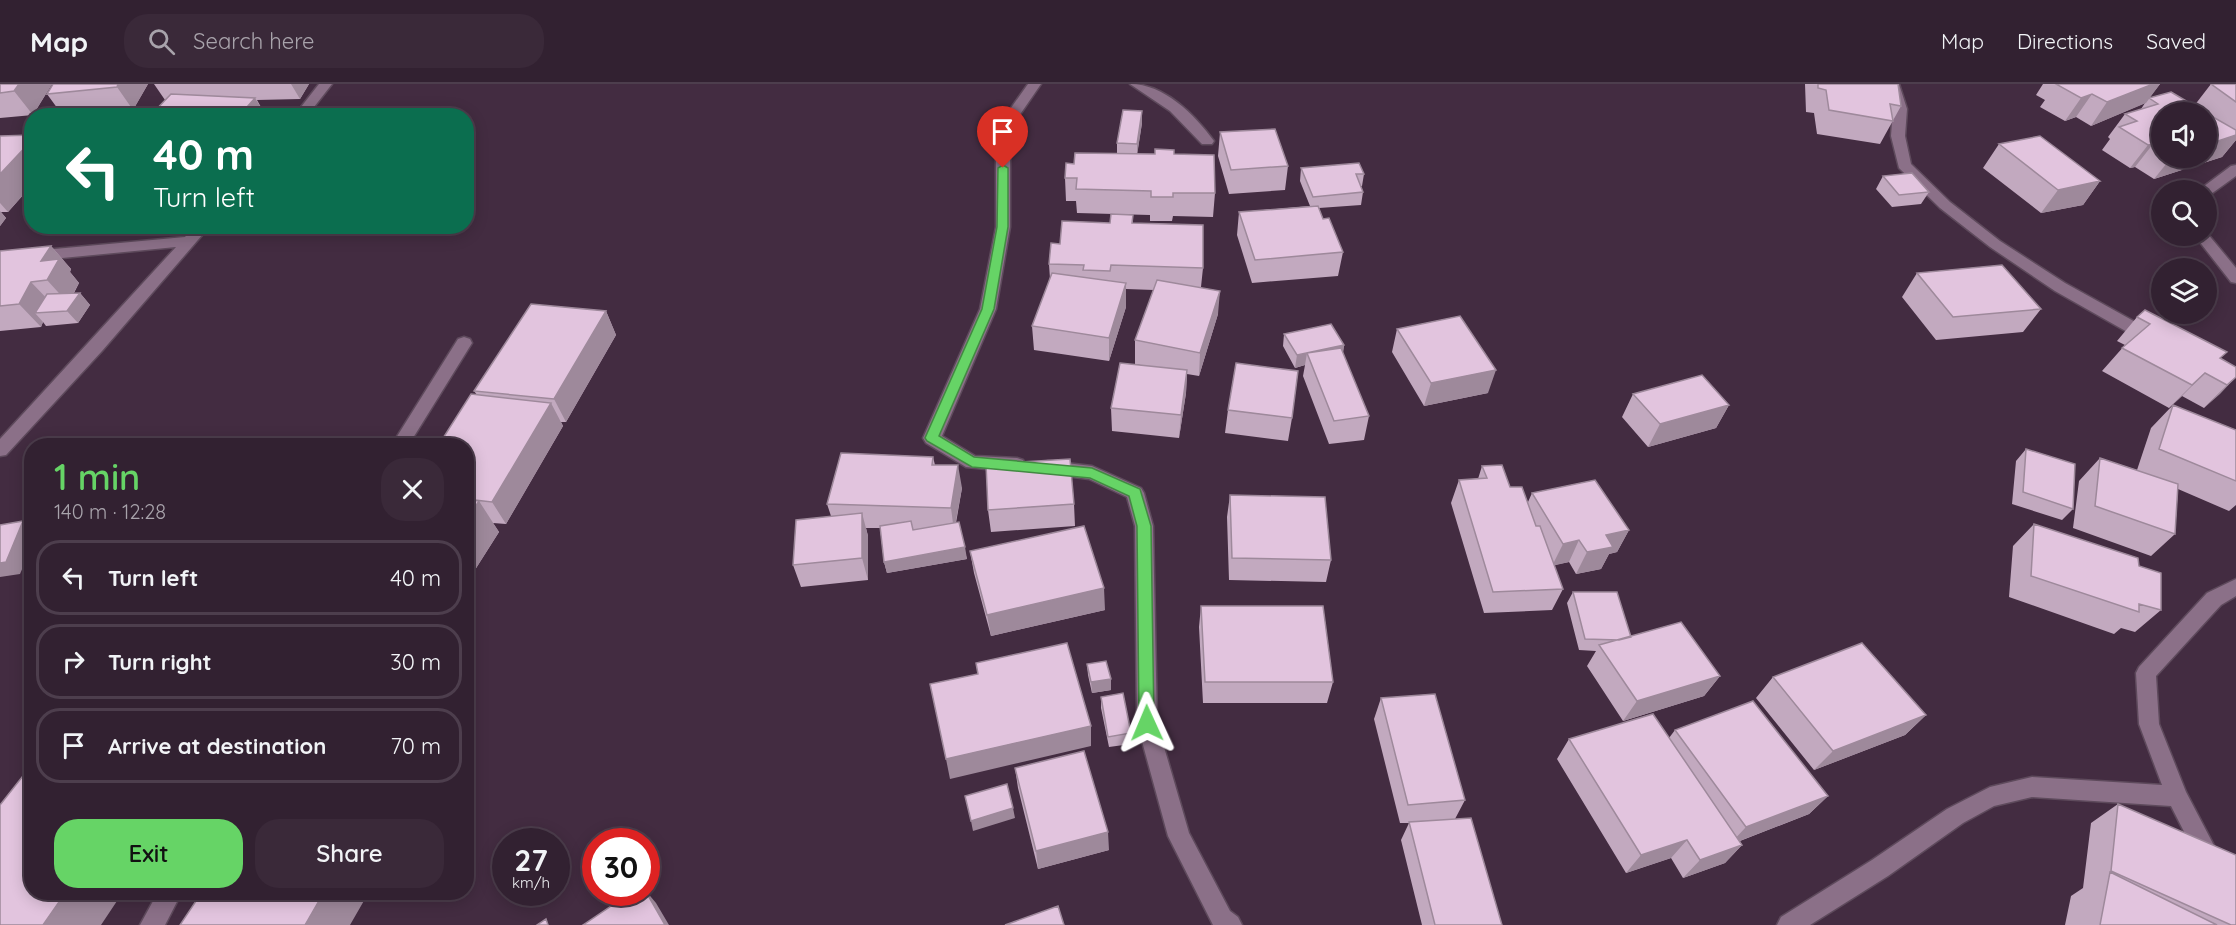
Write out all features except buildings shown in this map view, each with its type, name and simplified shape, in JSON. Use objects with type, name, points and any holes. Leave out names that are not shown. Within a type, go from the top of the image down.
[{"type":"street","points":[[306,108],[326,84]]},
{"type":"street","points":[[1035,84],[1003,129],[1003,227],[988,309],[932,438],[972,462],[1092,473],[1135,493],[1144,526],[1147,723],[1179,836],[1222,919],[1230,925]]},
{"type":"street","points":[[1136,84],[1152,91],[1181,111],[1207,141]]},
{"type":"street","points":[[1893,84],[1900,109],[1899,136],[1904,165],[1937,197],[1995,244],[2060,287],[2162,344]]},
{"type":"street","points":[[2217,183],[2236,169]]},
{"type":"street","points":[[0,450],[196,234]]},
{"type":"street","points":[[0,259],[95,248],[190,241]]},
{"type":"street","points":[[2210,246],[2236,278]]},
{"type":"street","points":[[404,438],[464,342]]},
{"type":"street","points":[[2220,878],[2177,796],[2149,724],[2146,673],[2214,599],[2236,587]]},
{"type":"street","points":[[1789,925],[1880,868],[1955,816],[1990,797],[2032,787],[2177,796]]},
{"type":"street","points":[[152,925],[166,900]]},
{"type":"route","points":[[1003,168],[1003,227],[988,309],[932,438],[972,462],[1092,473],[1135,493],[1144,526],[1147,723]]}]
